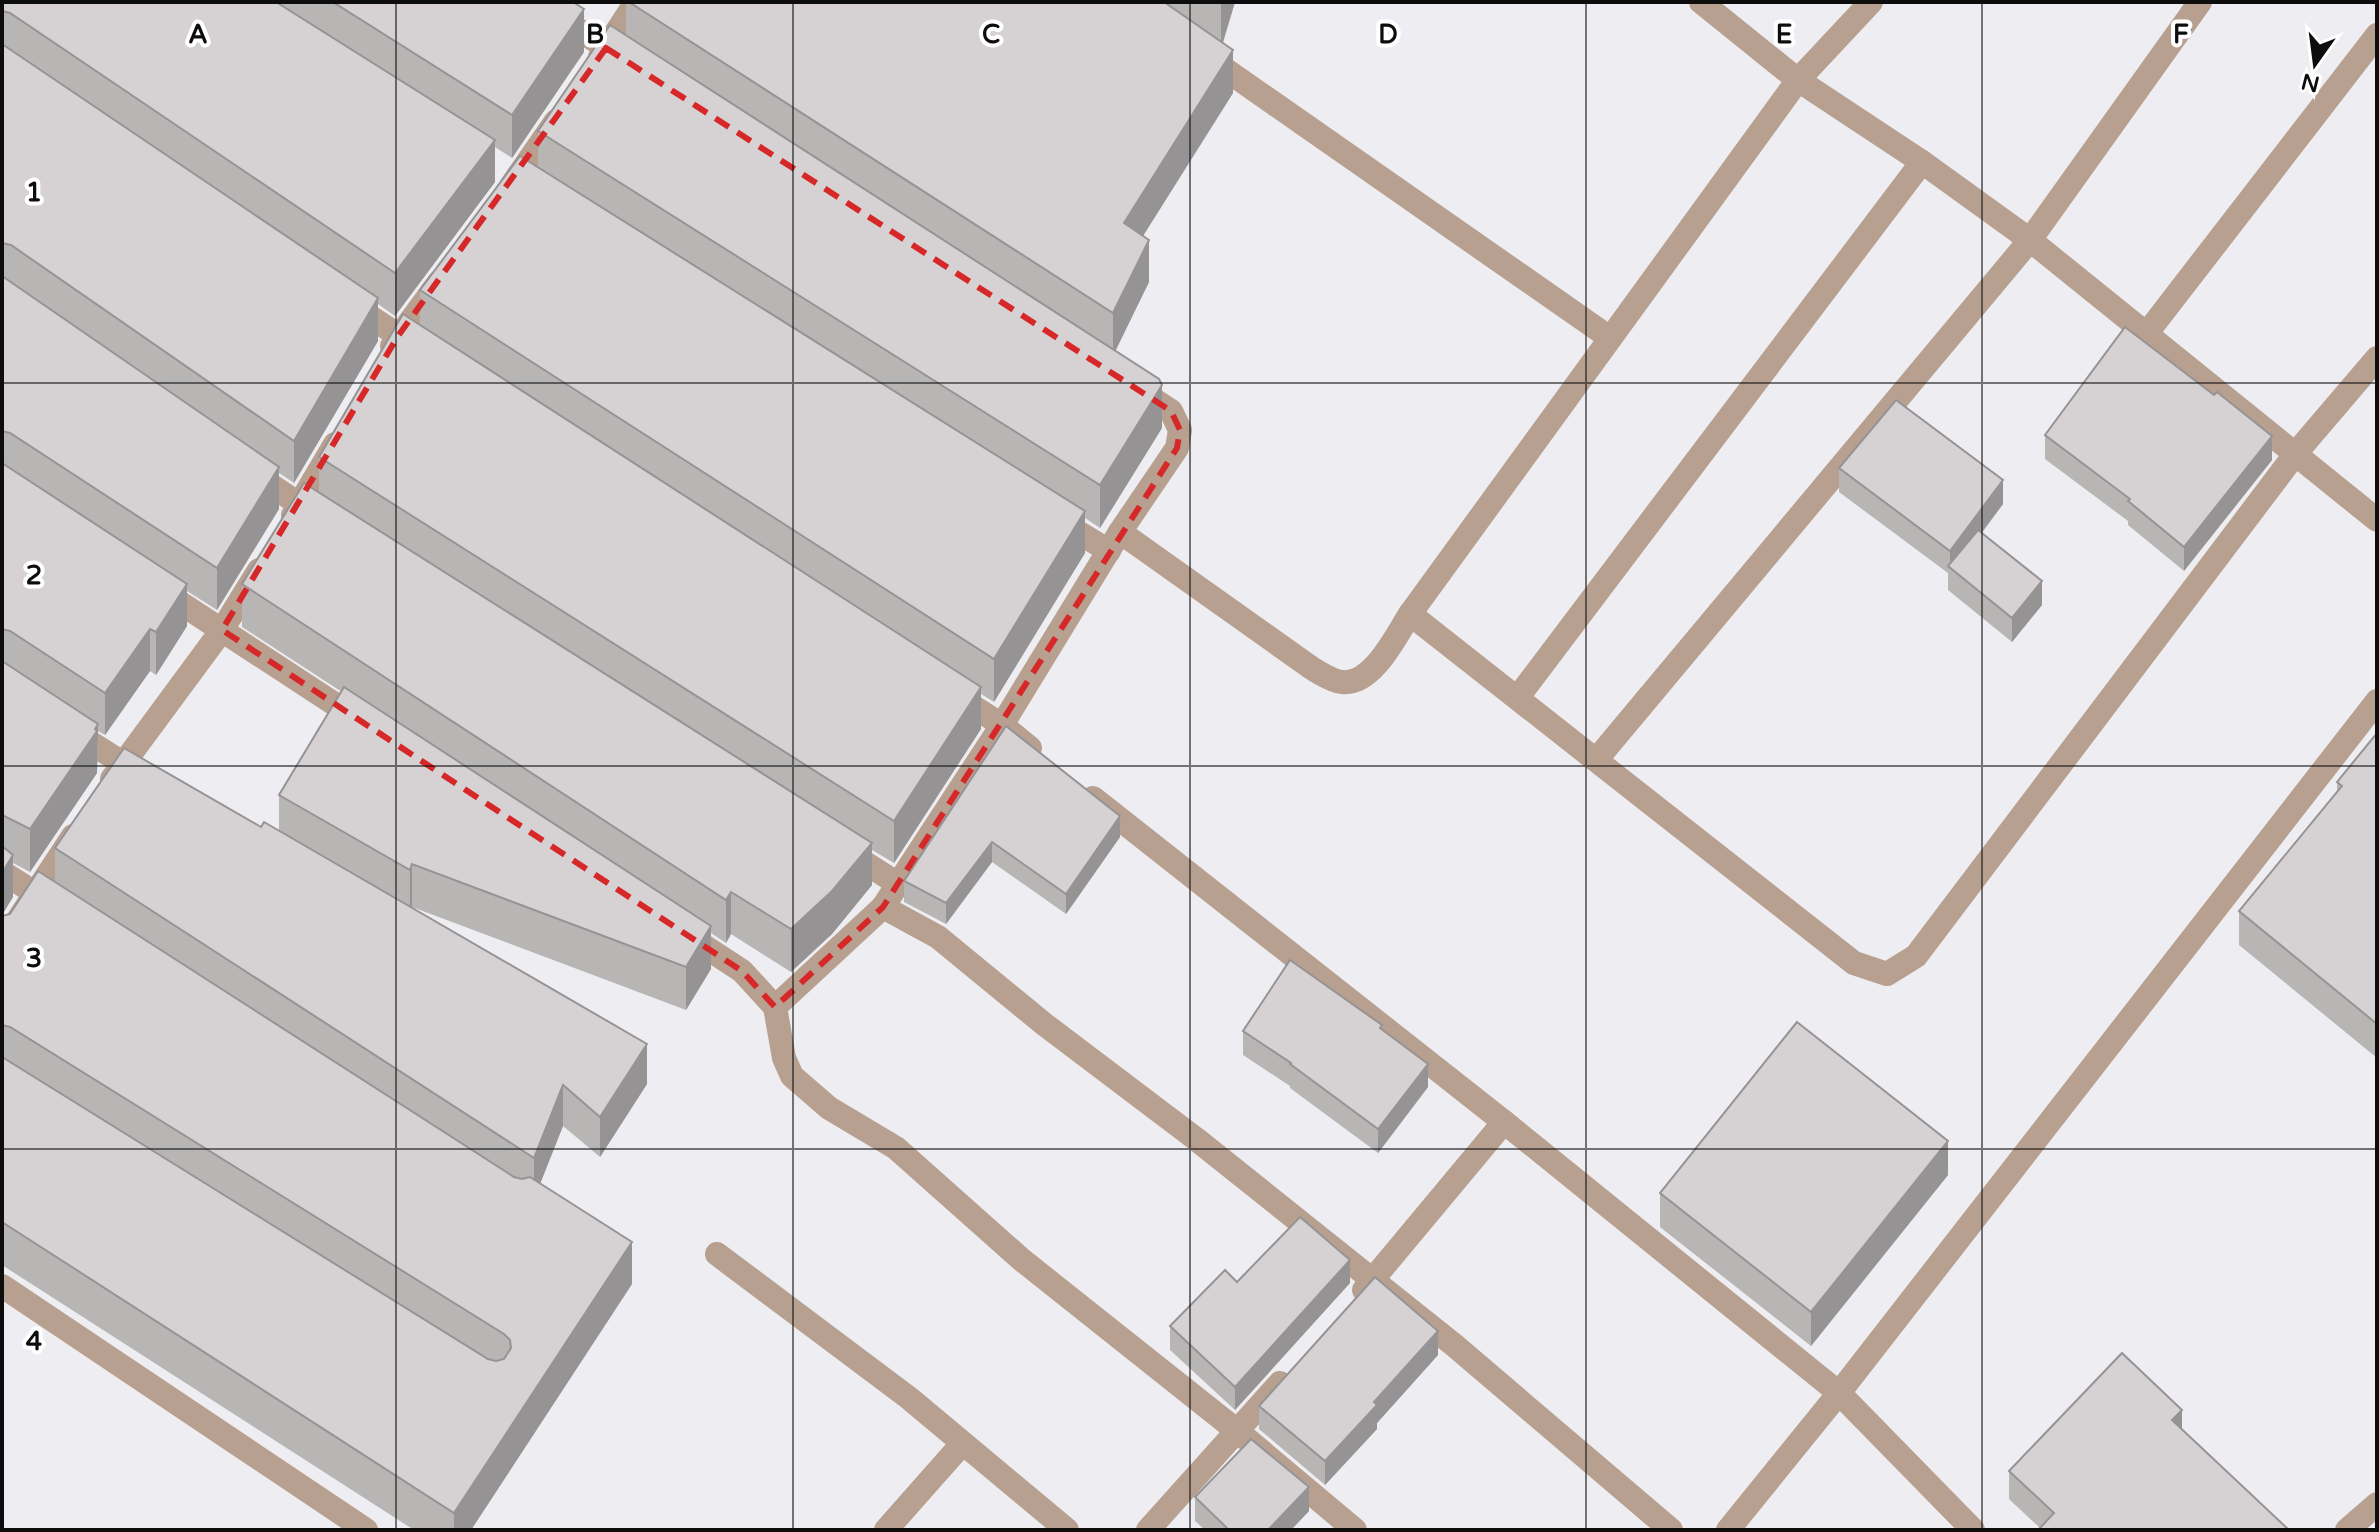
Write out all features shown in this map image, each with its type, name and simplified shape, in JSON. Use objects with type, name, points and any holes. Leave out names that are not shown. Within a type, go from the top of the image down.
[{"type":"street","points":[[535,2],[647,73]]},
{"type":"street","points":[[588,74],[636,2]]},
{"type":"street","points":[[1701,2],[1798,80],[1922,162],[2030,240],[2377,520]]},
{"type":"street","points":[[1041,509],[1114,542],[1338,682],[1352,683],[1371,673],[1410,614],[1798,80],[1871,2]]},
{"type":"street","points":[[1597,759],[2030,240],[2200,2]]},
{"type":"street","points":[[2147,333],[2377,35]]},
{"type":"street","points":[[1192,46],[1610,338]]},
{"type":"street","points":[[498,203],[570,100]]},
{"type":"street","points":[[1518,697],[1922,162]]},
{"type":"street","points":[[383,362],[398,336],[453,263]]},
{"type":"street","points":[[332,291],[439,362]]},
{"type":"street","points":[[1410,614],[1854,963],[1887,974],[1916,956],[2296,453],[2377,358]]},
{"type":"street","points":[[775,1007],[883,907],[1177,448],[1180,430],[1171,411],[1117,376]]},
{"type":"street","points":[[284,530],[345,427]]},
{"type":"street","points":[[234,460],[339,530]]},
{"type":"street","points":[[2,944],[122,764],[222,630],[268,555]]},
{"type":"street","points":[[144,580],[382,735]]},
{"type":"street","points":[[935,682],[1002,725],[1052,765]]},
{"type":"street","points":[[1728,1530],[1839,1393],[2377,701]]},
{"type":"street","points":[[55,721],[149,780]]},
{"type":"street","points":[[1077,785],[1504,1122],[1839,1393],[1973,1530]]},
{"type":"street","points":[[820,835],[898,884]]},
{"type":"street","points":[[2,872],[61,909]]},
{"type":"street","points":[[883,907],[938,937],[1044,1024],[1196,1139],[1454,1345],[1671,1530]]},
{"type":"street","points":[[662,919],[742,971],[775,1007],[784,1058],[792,1076],[829,1108],[896,1148],[1022,1260],[1236,1430],[1355,1530]]},
{"type":"street","points":[[1352,1303],[1504,1122]]},
{"type":"street","points":[[717,1254],[909,1398],[1067,1530]]},
{"type":"street","points":[[2,1286],[366,1530]]},
{"type":"street","points":[[1148,1530],[1300,1361]]},
{"type":"street","points":[[886,1530],[962,1444]]},
{"type":"street","points":[[2347,1530],[2377,1504]]},
{"type":"highlighted area","points":[[606,48],[1171,411],[1180,430],[1177,448],[883,907],[775,1007],[742,971],[222,630],[398,336]]},
{"type":"building","points":[[2,2],[276,2],[495,140],[395,273],[10,13],[2,11]]},
{"type":"building","points":[[333,2],[573,2],[584,9],[512,115]]},
{"type":"building","points":[[629,2],[1164,2],[1233,50],[1124,223],[1149,240],[1113,313]]},
{"type":"building","points":[[610,25],[1159,379],[1162,385],[1100,485],[538,131]]},
{"type":"building","points":[[2,44],[378,298],[294,441],[11,245],[2,243]]},
{"type":"building","points":[[520,156],[1085,511],[994,659],[420,290]]},
{"type":"building","points":[[2,276],[279,467],[217,568],[10,433],[2,431]]},
{"type":"building","points":[[403,314],[981,687],[894,821],[319,457]]},
{"type":"building","points":[[2125,327],[2214,395],[2217,392],[2272,436],[2184,547],[2128,501],[2130,499],[2045,435]]},
{"type":"building","points":[[1896,400],[2003,480],[1950,551],[1839,468]]},
{"type":"building","points":[[2,463],[187,584],[156,632],[150,629],[105,693],[10,631],[2,629]]},
{"type":"building","points":[[304,483],[872,843],[832,891],[791,929],[731,892],[726,900],[242,584]]},
{"type":"building","points":[[1978,530],[2042,581],[2012,618],[1948,566]]},
{"type":"building","points":[[2,661],[98,724],[97,731],[30,829],[2,815]]},
{"type":"building","points":[[344,687],[711,926],[686,967],[412,864],[410,870],[279,795]]},
{"type":"building","points":[[1006,726],[1120,816],[1066,894],[992,842],[946,903],[904,881]]},
{"type":"building","points":[[2377,733],[2377,1024],[2239,911],[2342,786],[2337,782]]},
{"type":"building","points":[[124,748],[261,827],[264,822],[647,1044],[600,1117],[563,1085],[534,1158],[55,848]]},
{"type":"building","points":[[2,846],[13,855],[2,873]]},
{"type":"building","points":[[38,871],[514,1177],[530,1177],[632,1242],[454,1513],[2,1222],[2,1057],[488,1359],[504,1359],[511,1348],[510,1340],[504,1334],[10,1027],[2,1025],[2,916],[10,914]]},
{"type":"building","points":[[1290,960],[1382,1025],[1380,1028],[1428,1064],[1378,1129],[1243,1031]]},
{"type":"building","points":[[1797,1022],[1948,1141],[1811,1312],[1660,1193]]},
{"type":"building","points":[[1300,1217],[1350,1260],[1235,1387],[1170,1326],[1225,1270],[1237,1282]]},
{"type":"building","points":[[1375,1277],[1438,1331],[1374,1402],[1377,1405],[1325,1461],[1259,1406]]},
{"type":"building","points":[[2122,1353],[2182,1410],[2172,1420],[2289,1530],[2038,1530],[2054,1513],[2009,1471]]},
{"type":"building","points":[[1251,1439],[1309,1487],[1268,1530],[1229,1530],[1195,1497]]}]
